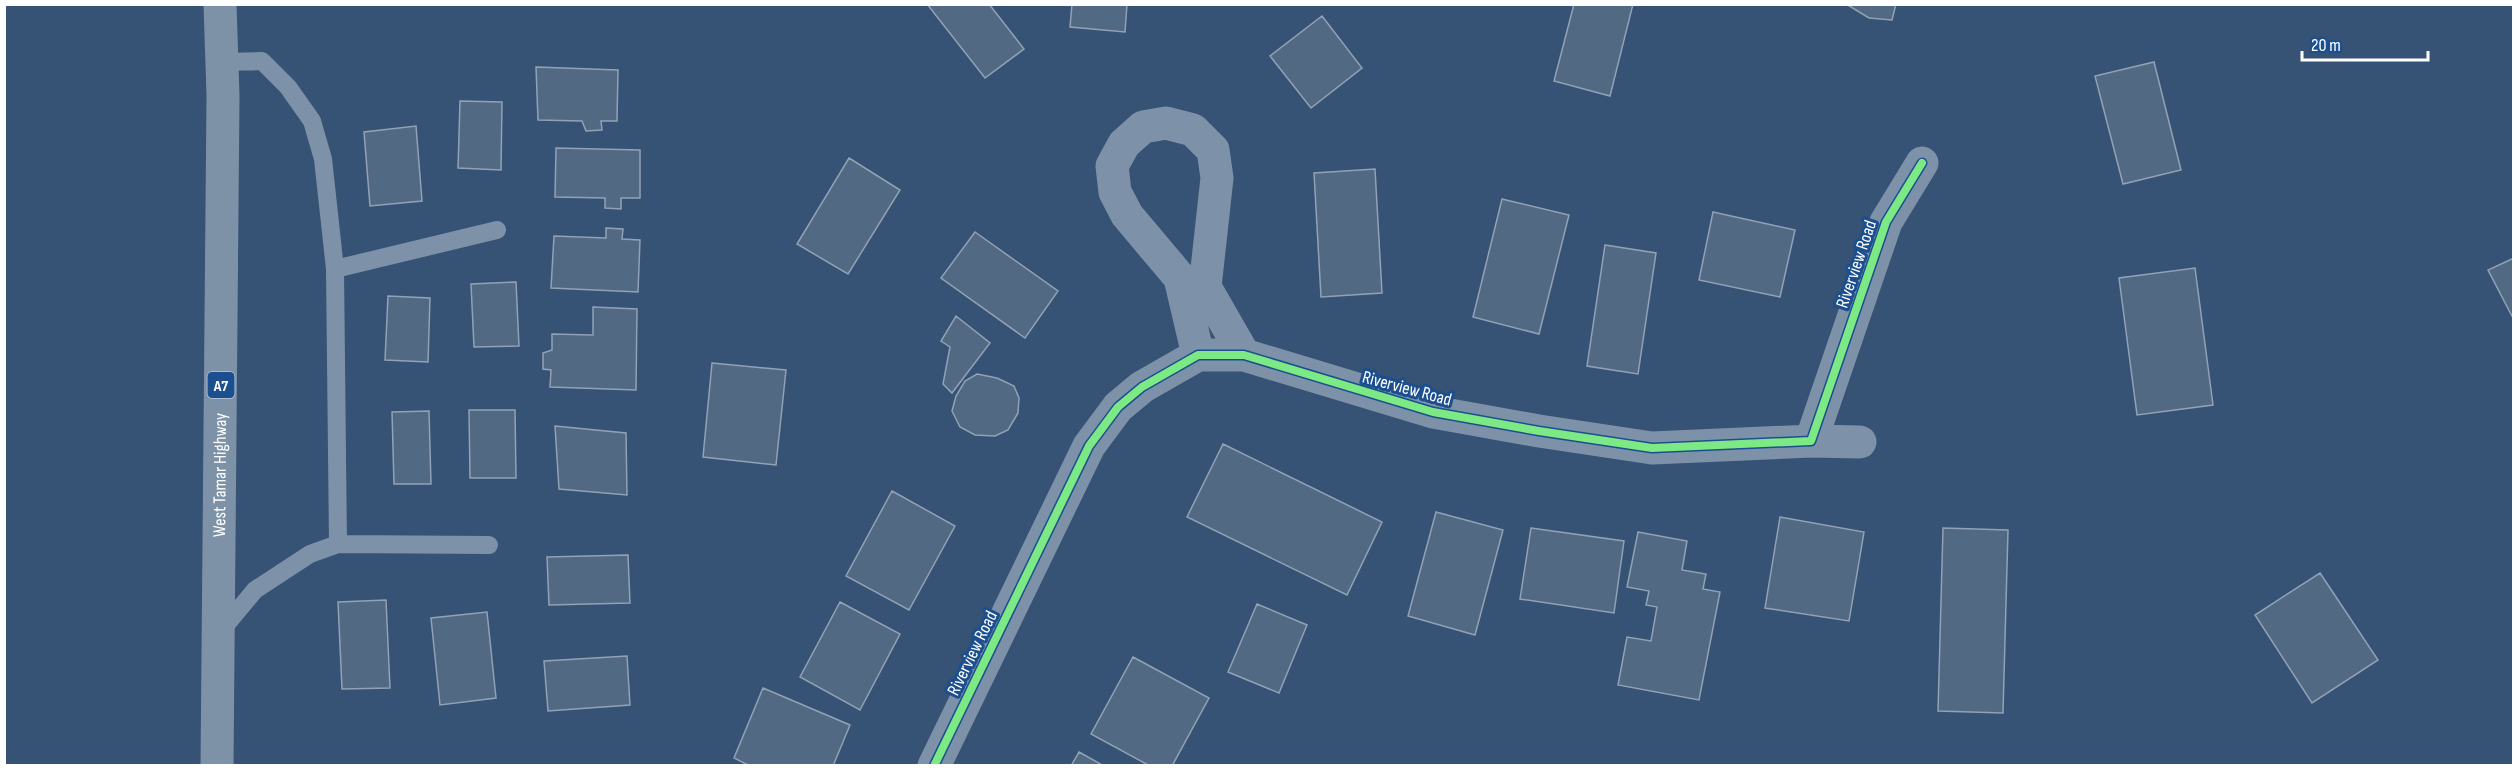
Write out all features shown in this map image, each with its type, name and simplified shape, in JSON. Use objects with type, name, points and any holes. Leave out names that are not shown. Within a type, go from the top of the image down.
[{"type":"highway","name":"West Tamar Highway","points":[[218,765],[222,62],[220,4]]},
{"type":"street","points":[[1198,355],[1180,278],[1127,215],[1115,192],[1113,166],[1124,144],[1143,128],[1166,123],[1193,130],[1213,150],[1216,178],[1205,287],[1244,355]]},
{"type":"street","name":"Riverview Road","points":[[1811,441],[1886,222],[1922,163]]},
{"type":"street","name":"Riverview Road","points":[[934,765],[1089,446],[1118,407],[1142,387],[1198,355],[1244,355],[1433,412],[1652,448],[1811,441],[1860,442]]},
{"type":"lane","points":[[222,62],[262,61],[288,87],[312,121],[323,159],[335,270],[338,544]]},
{"type":"lane","points":[[335,270],[497,230]]},
{"type":"lane","points":[[219,633],[255,590],[310,554],[338,544],[489,545]]},
{"type":"building","points":[[927,4],[989,4],[1024,49],[985,78]]},
{"type":"building","points":[[1072,4],[1127,4],[1125,32],[1070,27]]},
{"type":"building","points":[[1574,4],[1633,4],[1610,96],[1554,81]]},
{"type":"building","points":[[1846,4],[1896,4],[1892,20],[1869,18]]},
{"type":"building","points":[[1322,16],[1362,68],[1311,108],[1270,56]]},
{"type":"building","points":[[2154,62],[2181,170],[2123,184],[2095,76]]},
{"type":"building","points":[[536,67],[618,70],[617,121],[601,121],[602,130],[586,131],[582,121],[538,120]]},
{"type":"building","points":[[460,101],[502,102],[501,170],[458,168]]},
{"type":"building","points":[[416,126],[422,201],[370,206],[364,132]]},
{"type":"building","points":[[556,148],[640,150],[640,198],[621,198],[621,209],[605,208],[605,198],[555,197]]},
{"type":"building","points":[[849,158],[900,190],[848,274],[797,244]]},
{"type":"building","points":[[1375,169],[1382,293],[1321,297],[1314,173]]},
{"type":"building","points":[[1502,199],[1569,215],[1539,334],[1473,317]]},
{"type":"building","points":[[1713,212],[1795,230],[1780,297],[1699,280]]},
{"type":"building","points":[[606,228],[623,229],[622,239],[640,240],[638,292],[551,288],[554,236],[606,238]]},
{"type":"building","points":[[975,232],[1058,291],[1025,338],[941,278]]},
{"type":"building","points":[[1605,245],[1656,253],[1638,374],[1587,366]]},
{"type":"building","points":[[2514,258],[2514,320],[2488,270]]},
{"type":"building","points":[[2195,268],[2213,405],[2137,415],[2119,278]]},
{"type":"building","points":[[516,282],[519,346],[474,347],[471,284]]},
{"type":"building","points":[[388,296],[430,298],[428,362],[385,360]]},
{"type":"building","points":[[593,307],[637,309],[636,390],[550,387],[551,370],[543,369],[543,353],[552,350],[552,334],[593,335]]},
{"type":"building","points":[[956,316],[990,343],[952,393],[943,384],[950,347],[941,341]]},
{"type":"building","points":[[712,363],[786,370],[776,465],[703,457]]},
{"type":"building","points":[[977,374],[997,378],[1014,386],[1019,398],[1018,413],[1008,430],[995,436],[975,435],[960,427],[952,411],[956,396],[965,381]]},
{"type":"building","points":[[469,410],[515,410],[516,478],[470,478]]},
{"type":"building","points":[[429,411],[431,484],[394,484],[392,412]]},
{"type":"building","points":[[555,426],[626,433],[627,495],[559,489]]},
{"type":"building","points":[[1223,444],[1382,522],[1347,595],[1187,517]]},
{"type":"building","points":[[892,491],[955,526],[909,610],[846,576]]},
{"type":"building","points":[[1436,512],[1503,530],[1475,635],[1408,616]]},
{"type":"building","points":[[1780,517],[1864,532],[1849,621],[1765,608]]},
{"type":"building","points":[[1531,528],[1624,541],[1614,613],[1520,599]]},
{"type":"building","points":[[1943,528],[2008,530],[2003,713],[1938,711]]},
{"type":"building","points":[[1638,532],[1687,541],[1682,570],[1706,574],[1703,589],[1720,592],[1699,700],[1618,685],[1627,637],[1651,641],[1657,607],[1646,605],[1649,591],[1627,587]]},
{"type":"building","points":[[628,555],[630,603],[549,605],[547,557]]},
{"type":"building","points":[[2320,573],[2378,660],[2312,703],[2255,615]]},
{"type":"building","points":[[386,600],[390,688],[342,689],[338,602]]},
{"type":"building","points":[[840,602],[900,634],[860,710],[800,677]]},
{"type":"building","points":[[1257,604],[1307,625],[1279,693],[1228,672]]},
{"type":"building","points":[[487,612],[496,698],[440,705],[431,618]]},
{"type":"building","points":[[627,656],[630,705],[548,711],[544,661]]},
{"type":"building","points":[[1133,657],[1209,698],[1172,766],[1150,766],[1091,734]]},
{"type":"building","points":[[763,688],[850,725],[833,766],[750,766],[734,758]]},
{"type":"building","points":[[1079,752],[1104,766],[1071,766]]},
{"type":"cycle path","points":[[934,766],[1089,446],[1118,407],[1142,387],[1198,355],[1244,355],[1433,412],[1539,431],[1652,448],[1811,441],[1886,222],[1922,163]]}]
